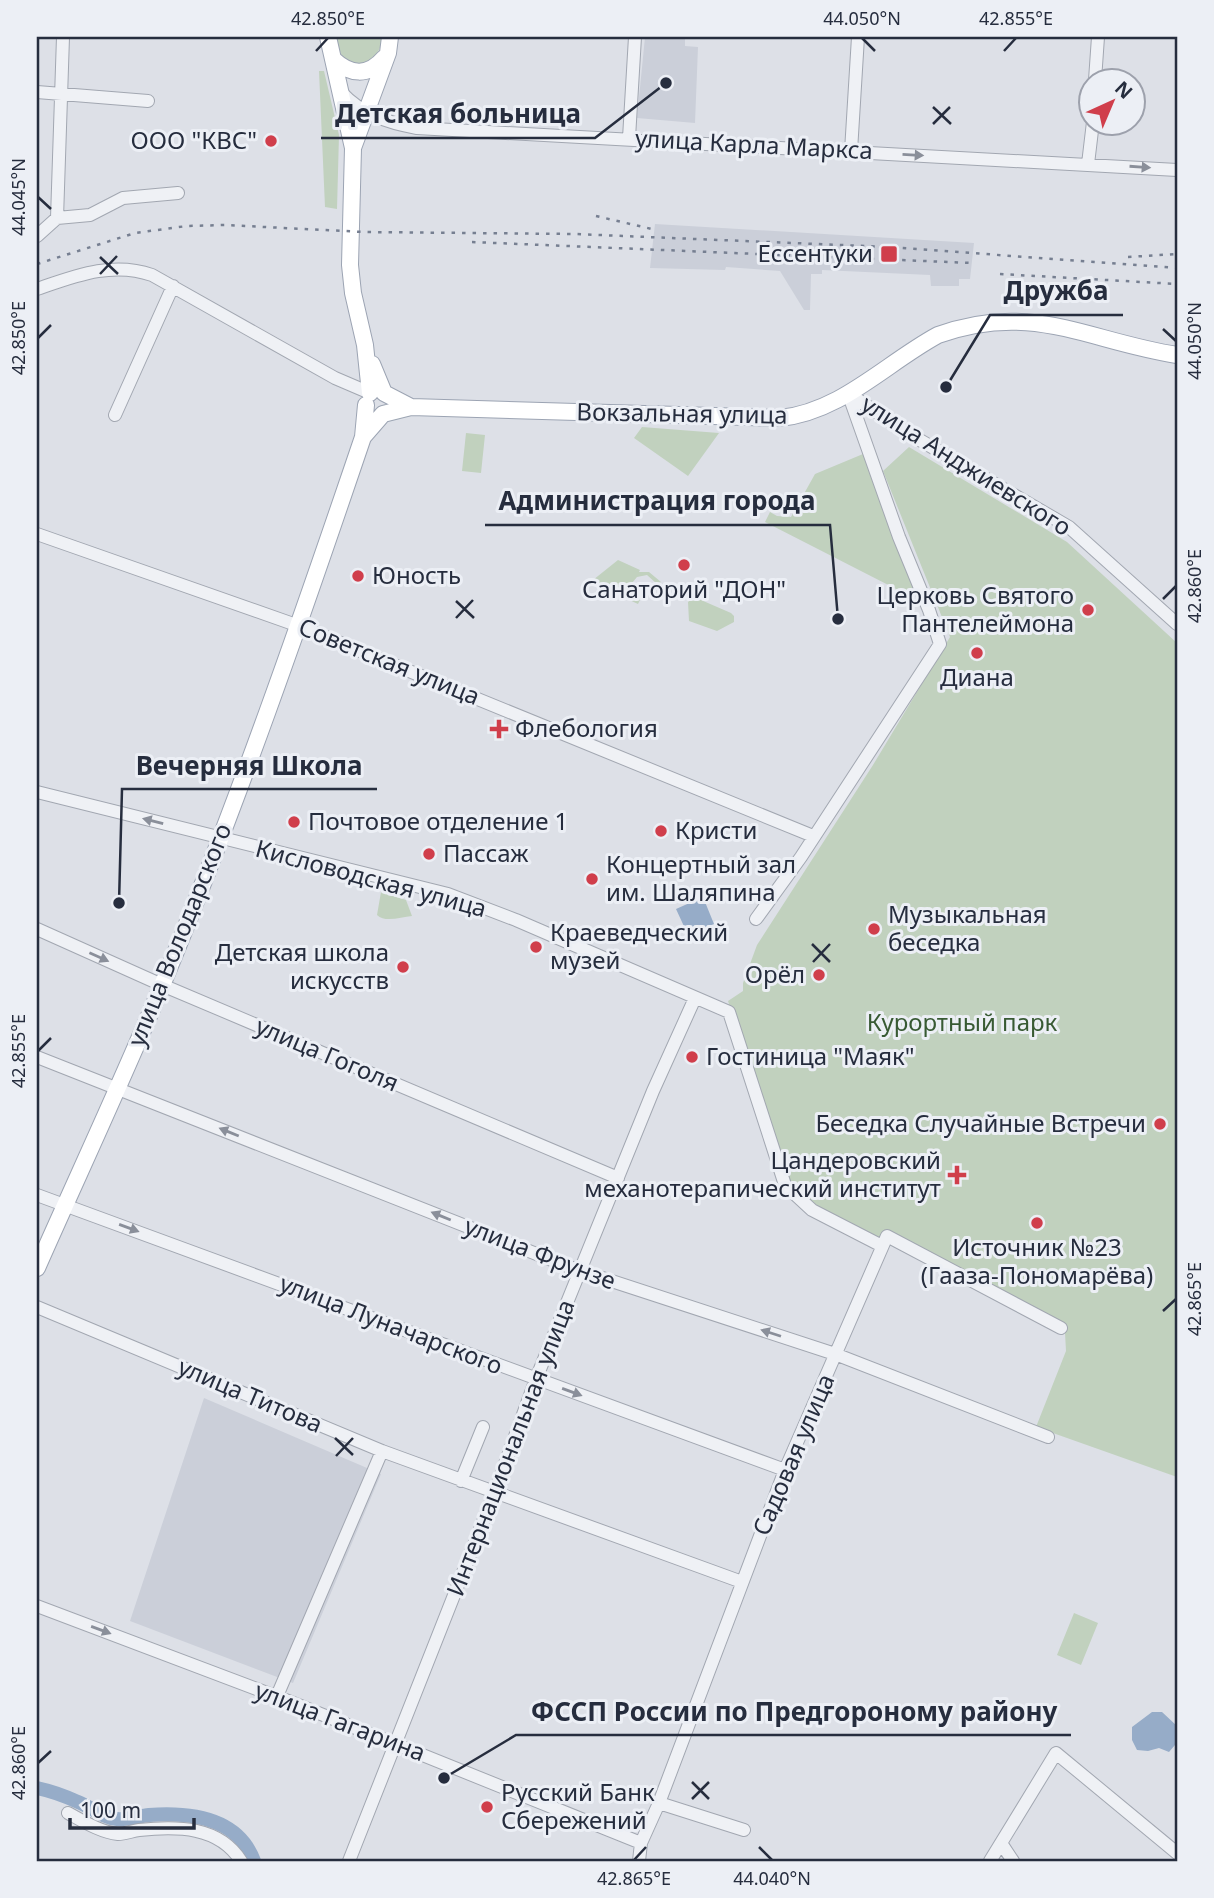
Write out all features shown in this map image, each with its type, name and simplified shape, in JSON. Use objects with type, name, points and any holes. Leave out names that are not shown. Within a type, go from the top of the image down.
[{"type":"main road","points":[[328,37],[353,148],[350,265],[373,397],[372,414],[411,407]]},
{"type":"main road","points":[[333,59],[343,68],[360,73],[370,71],[389,45]]},
{"type":"main road","points":[[353,148],[389,45]]},
{"type":"main road","name":"Вокзальная улица","points":[[411,407],[780,418],[809,414],[848,394],[939,335],[955,329],[996,322],[1017,321],[1053,325],[1177,355]]},
{"type":"main road","points":[[373,397],[411,407]]},
{"type":"main road","points":[[363,437],[373,397]]},
{"type":"main road","points":[[363,437],[383,414]]},
{"type":"main road","name":"улица Володарского","points":[[37,1268],[162,985],[299,626],[363,437]]},
{"type":"street","points":[[57,218],[63,37]]},
{"type":"street","points":[[629,138],[635,37]]},
{"type":"street","points":[[851,151],[858,37]]},
{"type":"street","points":[[1096,66],[1098,37]]},
{"type":"street","points":[[37,92],[148,101]]},
{"type":"street","name":"улица Карла Маркса","points":[[341,92],[367,112],[398,125],[417,128],[1177,170]]},
{"type":"street","points":[[1088,164],[1091,136]]},
{"type":"street","points":[[37,236],[57,218],[90,215],[123,198],[178,192]]},
{"type":"street","points":[[37,289],[76,276],[120,268],[136,269],[173,286],[373,397]]},
{"type":"street","points":[[115,415],[173,286]]},
{"type":"street","points":[[756,919],[940,644],[848,394]]},
{"type":"street","name":"улица Анджиевского","points":[[848,394],[905,432],[1069,527],[1177,623]]},
{"type":"street","name":"Советская улица","points":[[37,534],[299,626],[813,836]]},
{"type":"street","name":"Кисловодская улица","points":[[37,792],[448,894],[516,920],[729,1012],[785,1185],[812,1210],[882,1246]]},
{"type":"street","name":"улица Гоголя","points":[[37,929],[162,985],[618,1178]]},
{"type":"street","name":"Интернациональная улица","points":[[349,1861],[494,1494],[536,1379],[695,998]]},
{"type":"street","name":"улица Фрунзе","points":[[37,1057],[581,1272],[835,1354],[1048,1437]]},
{"type":"street","name":"улица Луначарского","points":[[37,1195],[785,1469]]},
{"type":"street","points":[[882,1246],[887,1236],[1061,1328]]},
{"type":"street","name":"Садовая улица","points":[[639,1861],[641,1843],[659,1803],[785,1469],[882,1246]]},
{"type":"street","name":"улица Титова","points":[[37,1307],[382,1451],[494,1494],[742,1582]]},
{"type":"street","points":[[461,1481],[484,1427]]},
{"type":"street","points":[[277,1696],[382,1451]]},
{"type":"street","name":"улица Гагарина","points":[[37,1606],[277,1696],[641,1843]]},
{"type":"street","points":[[990,1861],[1056,1754],[1177,1853]]},
{"type":"street","points":[[659,1803],[744,1830]]},
{"type":"street","points":[[68,1813],[99,1829],[119,1834],[160,1828],[211,1833],[231,1848],[241,1861]]},
{"type":"street","points":[[1001,1843],[1013,1861]]},
{"type":"shaded area","points":[[645,37],[685,37],[685,46],[698,47],[695,123],[637,118]]},
{"type":"shaded area","points":[[655,224],[974,243],[970,279],[959,279],[959,286],[931,286],[930,275],[822,270],[822,274],[811,274],[810,310],[804,310],[780,271],[726,267],[725,270],[650,268]]},
{"type":"shaded area","points":[[204,1398],[381,1474],[293,1683],[130,1621]]},
{"type":"green space","points":[[335,37],[384,37],[379,50],[368,65],[355,67],[342,57]]},
{"type":"green space","points":[[319,71],[324,71],[339,135],[337,209],[325,207]]},
{"type":"green space","points":[[642,427],[719,433],[688,476],[634,438]]},
{"type":"green space","points":[[466,433],[485,435],[481,473],[462,471]]},
{"type":"green space","name":"Курортный парк","points":[[909,447],[1067,542],[1177,643],[1177,1477],[1036,1427],[1066,1351],[1065,1333],[816,1207],[791,1183],[769,1126],[728,1001],[743,991],[743,983],[757,945],[873,765],[950,637],[883,471]]},
{"type":"green space","points":[[863,454],[914,588],[904,593],[765,522],[770,512],[777,516],[791,517],[815,474]]},
{"type":"green space","points":[[618,560],[640,570],[639,572],[649,572],[661,582],[657,584],[647,575],[637,577],[631,590],[640,600],[638,604],[621,593],[617,595],[609,589],[599,588],[597,584],[588,584]]},
{"type":"green space","points":[[694,597],[731,613],[734,622],[717,631],[689,621],[688,602]]},
{"type":"green space","points":[[381,892],[406,900],[412,916],[389,919],[377,915]]},
{"type":"green space","points":[[1074,1613],[1098,1623],[1081,1665],[1057,1655]]},
{"type":"water","points":[[703,897],[714,924],[688,935],[676,909]]},
{"type":"water","points":[[1152,1712],[1162,1712],[1177,1726],[1175,1745],[1169,1752],[1159,1748],[1137,1750],[1132,1740],[1132,1727]]},
{"type":"waterway","points":[[37,1788],[53,1792],[112,1818],[165,1814],[211,1821],[237,1835],[254,1861]]},
{"type":"railway","points":[[596,216],[652,229]]},
{"type":"railway","points":[[37,264],[135,233],[187,226],[225,225],[364,232],[575,234],[889,247],[1177,268]]},
{"type":"railway","points":[[472,242],[972,263]]},
{"type":"railway","points":[[1128,257],[1177,254]]},
{"type":"railway","points":[[1000,274],[1177,284]]},
{"type":"place","name":"Детская больница","points":[[666,83]]},
{"type":"place","name":"ООО \"КВС\"","points":[[271,141]]},
{"type":"place","name":"Ессентуки","points":[[889,254]]},
{"type":"place","name":"Дружба","points":[[946,387]]},
{"type":"place","name":"Санаторий \"ДОН\"","points":[[684,565]]},
{"type":"place","name":"Юность","points":[[358,576]]},
{"type":"place","name":"Церковь Святого Пантелеймона","points":[[1088,610]]},
{"type":"place","name":"Администрация города","points":[[838,619]]},
{"type":"place","name":"Диана","points":[[977,653]]},
{"type":"place","name":"Флебология","points":[[499,729]]},
{"type":"place","name":"Почтовое отделение 1","points":[[294,822]]},
{"type":"place","name":"Кристи","points":[[661,831]]},
{"type":"place","name":"Пассаж","points":[[429,854]]},
{"type":"place","name":"Концертный зал им. Шаляпина","points":[[592,879]]},
{"type":"place","name":"Вечерняя Школа","points":[[119,903]]},
{"type":"place","name":"Музыкальная беседка","points":[[874,929]]},
{"type":"place","name":"Краеведческий музей","points":[[536,947]]},
{"type":"place","name":"Детская школа искусств","points":[[403,967]]},
{"type":"place","name":"Орёл","points":[[819,975]]},
{"type":"place","name":"Гостиница \"Маяк\"","points":[[692,1057]]},
{"type":"place","name":"Беседка Случайные Встречи","points":[[1160,1124]]},
{"type":"place","name":"Цандеровский механотерапический институт","points":[[957,1175]]},
{"type":"place","name":"Источник №23 (Гааза-Пономарёва)","points":[[1037,1223]]},
{"type":"place","name":"ФССП России по Предгороному району","points":[[444,1778]]},
{"type":"place","name":"Русский Банк Сбережений","points":[[487,1807]]}]
